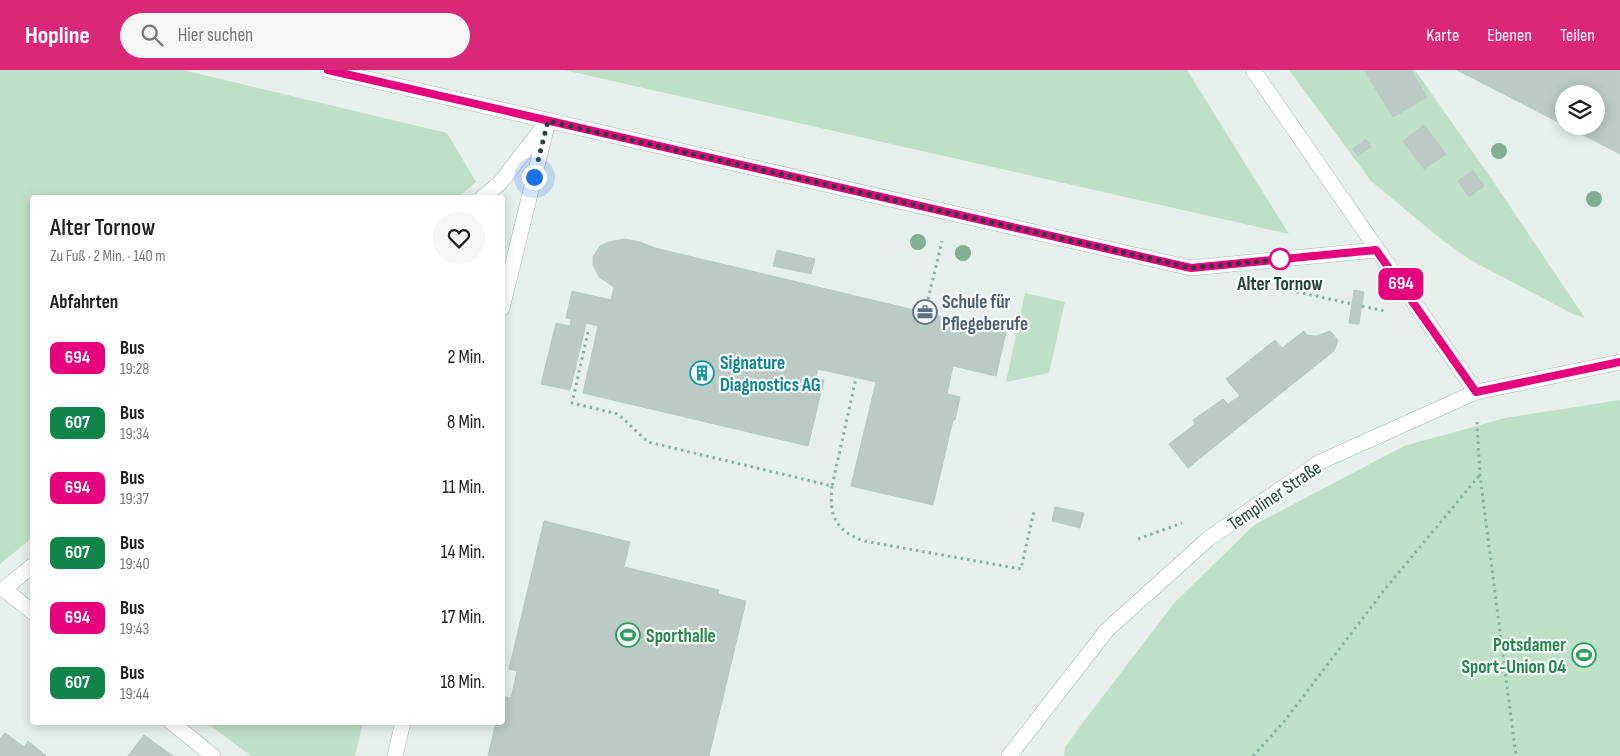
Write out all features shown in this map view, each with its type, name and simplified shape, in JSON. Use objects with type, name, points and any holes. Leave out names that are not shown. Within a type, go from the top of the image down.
[{"type":"street","points":[[328,70],[1191,268],[1376,250]]},
{"type":"street","points":[[1253,70],[1476,392]]},
{"type":"street","points":[[485,195],[500,182],[548,121]]},
{"type":"street","points":[[505,296],[548,121]]},
{"type":"street","name":"Templiner Straße","points":[[1009,756],[1107,630],[1208,539],[1320,462],[1476,392],[1620,362]]},
{"type":"street","points":[[30,568],[4,589],[30,610]]},
{"type":"street","points":[[175,725],[213,756]]},
{"type":"street","points":[[395,756],[402,725]]},
{"type":"path","points":[[925,312],[948,213]]},
{"type":"path","points":[[588,332],[572,403],[618,414],[648,442],[832,486]]},
{"type":"path","points":[[856,378],[832,486],[830,504],[837,524],[852,537],[1021,569],[1034,511]]},
{"type":"path","points":[[1476,392],[1480,476],[1516,756]]},
{"type":"path","points":[[1253,756],[1283,722],[1385,589],[1480,476]]},
{"type":"green space","points":[[0,70],[183,70],[447,133],[476,182],[461,195],[30,195],[30,540],[0,564]]},
{"type":"green space","points":[[564,70],[1187,70],[1289,234]]},
{"type":"green space","points":[[1289,70],[1415,70],[1493,181],[1585,318],[1571,313],[1472,261],[1442,240],[1371,181]]},
{"type":"green space","points":[[1025,293],[1065,302],[1049,373],[1006,382]]},
{"type":"green space","points":[[1620,400],[1620,756],[1064,756],[1065,747],[1175,602],[1254,525],[1404,446],[1505,418]]},
{"type":"green space","points":[[210,725],[363,725],[355,756],[251,756]]},
{"type":"building","points":[[1364,70],[1411,70],[1427,97],[1393,117]]},
{"type":"building","points":[[1457,70],[1620,70],[1620,154],[1583,135],[1605,135],[1605,85],[1555,85],[1555,120]]},
{"type":"building","points":[[1424,125],[1446,154],[1424,169],[1403,141]]},
{"type":"building","points":[[1366,139],[1371,147],[1358,156],[1353,149]]},
{"type":"building","points":[[1473,170],[1484,186],[1469,197],[1458,181]]},
{"type":"building","name":"Signature Diagnostics AG","points":[[625,239],[655,248],[1006,332],[996,376],[953,366],[947,394],[960,397],[933,505],[851,486],[876,382],[818,369],[816,378],[824,380],[808,446],[583,393],[598,326],[566,318],[572,291],[611,300],[614,287],[599,277],[593,265],[593,257],[600,246]]},
{"type":"building","points":[[777,250],[815,259],[811,274],[773,266]]},
{"type":"building","points":[[1354,290],[1364,292],[1359,324],[1349,323]]},
{"type":"building","points":[[571,320],[586,324],[570,390],[541,384],[556,323],[570,326]]},
{"type":"building","points":[[1304,331],[1307,335],[1316,336],[1330,331],[1338,340],[1334,351],[1255,414],[1226,379],[1275,340],[1282,348]]},
{"type":"building","points":[[1240,396],[1255,414],[1188,468],[1169,444],[1195,424],[1193,420],[1223,399],[1228,404]]},
{"type":"building","points":[[1055,507],[1084,513],[1080,528],[1052,521]]},
{"type":"building","name":"Sporthalle","points":[[544,521],[630,542],[624,567],[719,590],[718,594],[746,601],[709,756],[488,756],[495,725],[505,725],[505,696],[511,698],[517,671],[509,669]]},
{"type":"building","points":[[5,733],[24,747],[28,741],[46,756],[0,756],[0,739]]},
{"type":"building","points":[[144,735],[173,756],[128,756]]},
{"type":"bus line","name":"694","points":[[328,70],[1191,268],[1376,250],[1428,320],[1476,392],[1620,362]]},
{"type":"place","name":"Alter Tornow","points":[[1280,259]]},
{"type":"place","name":"Schule für Pflegeberufe","points":[[925,312]]},
{"type":"place","name":"Signature Diagnostics AG","points":[[702,373]]},
{"type":"place","name":"Sporthalle","points":[[628,635]]},
{"type":"place","name":"Potsdamer Sport-Union 04","points":[[1584,655]]},
{"type":"route","points":[[534,177],[548,121],[1191,268],[1284,259],[1280,259]]}]
